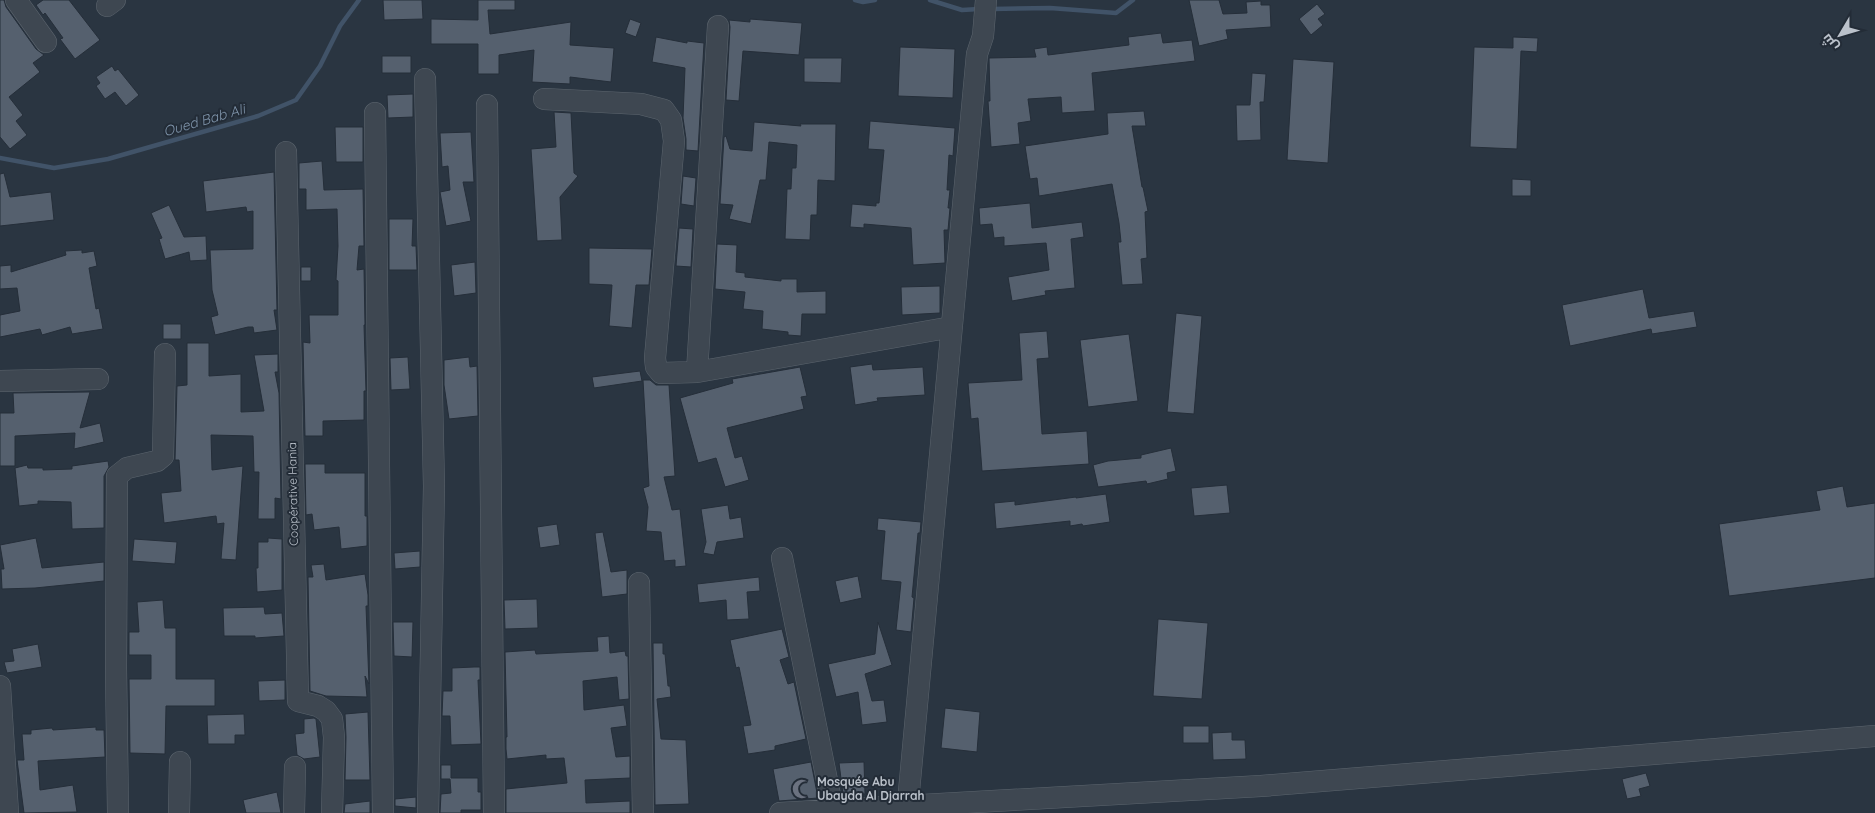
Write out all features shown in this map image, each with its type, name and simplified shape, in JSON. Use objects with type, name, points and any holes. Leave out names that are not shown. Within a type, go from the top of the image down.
[{"type":"street","points":[[16,0],[46,42]]},
{"type":"street","points":[[907,809],[977,54],[983,36],[986,0]]},
{"type":"street","points":[[697,372],[718,26]]},
{"type":"street","points":[[425,79],[434,486],[428,813]]},
{"type":"street","points":[[544,99],[641,104],[664,110],[671,120],[674,141],[655,358],[656,367],[660,373],[697,372],[952,327]]},
{"type":"street","points":[[487,104],[494,813]]},
{"type":"street","points":[[375,113],[383,813]]},
{"type":"street","name":"Coopérative Hania","points":[[286,152],[298,702],[318,706],[326,711],[332,719],[334,736],[332,813]]},
{"type":"street","points":[[118,813],[116,668],[118,476],[127,468],[157,461],[163,456],[165,354]]},
{"type":"street","points":[[0,381],[98,379]]},
{"type":"street","points":[[782,558],[833,810]]},
{"type":"street","points":[[639,583],[642,813]]},
{"type":"street","points":[[0,686],[8,813]]},
{"type":"street","points":[[780,813],[907,809],[1261,786],[1875,736]]},
{"type":"street","points":[[179,813],[180,762]]},
{"type":"street","points":[[294,813],[295,767]]},
{"type":"building","points":[[0,0],[4,0],[6,7],[36,49],[44,55],[33,63],[40,72],[9,97],[23,115],[16,121],[27,135],[10,149],[0,137]]},
{"type":"building","points":[[43,0],[69,0],[100,40],[75,59],[60,39],[63,38],[45,13],[43,15],[36,5]]},
{"type":"building","points":[[383,0],[422,0],[423,19],[384,20]]},
{"type":"building","points":[[478,0],[515,0],[515,10],[488,10],[490,34],[571,22],[570,45],[614,48],[611,82],[570,77],[570,84],[532,82],[534,50],[499,55],[499,74],[478,74],[478,44],[431,44],[431,19],[478,20]]},
{"type":"building","points":[[1189,0],[1219,0],[1223,14],[1247,13],[1246,2],[1261,1],[1261,5],[1270,5],[1271,27],[1226,30],[1228,39],[1199,46]]},
{"type":"building","points":[[1317,4],[1325,14],[1318,19],[1323,25],[1311,35],[1299,19]]},
{"type":"building","points":[[630,19],[641,23],[636,37],[625,33]]},
{"type":"building","points":[[750,19],[802,23],[799,55],[743,51],[739,101],[726,100],[729,20],[750,22]]},
{"type":"building","points":[[1161,33],[1163,43],[1192,40],[1195,61],[1092,73],[1095,111],[1062,113],[1061,97],[1028,99],[1031,121],[1018,123],[1020,144],[991,147],[988,101],[990,101],[989,58],[1036,57],[1034,49],[1047,47],[1048,55],[1129,45],[1128,37]]},
{"type":"building","points":[[656,37],[687,43],[687,41],[704,43],[698,151],[686,150],[683,118],[685,68],[652,62]]},
{"type":"building","points":[[1513,37],[1538,38],[1537,52],[1521,51],[1517,149],[1470,147],[1474,47],[1513,48]]},
{"type":"building","points":[[900,47],[955,49],[953,98],[898,96]]},
{"type":"building","points":[[382,56],[411,56],[411,73],[382,73]]},
{"type":"building","points":[[804,58],[842,58],[841,83],[804,82]]},
{"type":"building","points":[[1293,59],[1334,62],[1328,163],[1287,160]]},
{"type":"building","points":[[112,66],[115,71],[118,69],[139,95],[126,106],[115,92],[105,99],[96,86],[100,83],[96,77]]},
{"type":"building","points":[[1252,73],[1266,74],[1264,102],[1260,102],[1261,140],[1237,141],[1236,105],[1250,105]]},
{"type":"building","points":[[413,94],[413,117],[388,118],[387,95]]},
{"type":"building","points":[[1144,111],[1146,126],[1132,126],[1148,211],[1145,212],[1147,258],[1141,259],[1143,284],[1122,285],[1118,242],[1121,242],[1112,184],[1039,196],[1037,178],[1030,179],[1025,146],[1108,134],[1107,113]]},
{"type":"building","points":[[554,112],[571,113],[574,173],[578,176],[560,197],[562,240],[537,241],[531,149],[556,147]]},
{"type":"building","points":[[870,121],[955,128],[953,156],[949,155],[947,190],[950,190],[948,208],[950,208],[948,230],[944,230],[945,263],[913,265],[911,228],[864,224],[864,228],[850,227],[852,204],[876,206],[876,203],[879,203],[884,150],[868,149]]},
{"type":"building","points":[[754,122],[801,126],[800,124],[836,124],[835,181],[818,180],[817,215],[811,215],[810,240],[785,239],[787,189],[791,189],[792,168],[796,168],[797,145],[769,142],[766,180],[760,180],[751,224],[729,219],[733,205],[720,204],[724,137],[726,136],[730,149],[752,151]]},
{"type":"building","points":[[335,127],[363,127],[363,162],[336,162]]},
{"type":"building","points":[[471,132],[474,182],[463,182],[471,221],[446,226],[440,192],[450,190],[448,166],[442,167],[440,133]]},
{"type":"building","points":[[322,161],[324,190],[363,189],[364,246],[359,246],[357,270],[364,269],[366,391],[364,391],[364,420],[323,421],[323,436],[305,436],[303,342],[310,343],[309,315],[338,315],[338,281],[336,280],[338,246],[337,209],[306,210],[306,189],[299,189],[299,163]]},
{"type":"building","points":[[274,172],[277,310],[274,310],[277,330],[254,333],[253,327],[248,327],[215,335],[211,317],[218,315],[212,290],[210,250],[253,249],[253,211],[247,212],[246,207],[206,212],[203,181]]},
{"type":"building","points":[[4,173],[10,197],[51,192],[54,220],[0,226],[0,174]]},
{"type":"building","points":[[683,176],[696,178],[694,206],[681,204]]},
{"type":"building","points":[[1512,179],[1531,180],[1531,196],[1512,196]]},
{"type":"building","points":[[1030,203],[1032,228],[1082,222],[1084,237],[1071,239],[1075,288],[1045,291],[1046,295],[1012,301],[1008,277],[1049,270],[1046,243],[1004,246],[1004,237],[994,238],[992,224],[980,225],[979,208]]},
{"type":"building","points":[[169,205],[184,237],[206,236],[207,260],[190,261],[189,252],[165,259],[159,239],[162,238],[151,213]]},
{"type":"building","points":[[389,219],[413,219],[412,246],[416,246],[417,270],[389,270]]},
{"type":"building","points":[[679,228],[693,229],[691,267],[676,266]]},
{"type":"building","points":[[717,244],[737,245],[736,272],[745,273],[745,277],[781,281],[781,279],[797,279],[797,292],[826,291],[826,314],[802,314],[801,336],[788,335],[788,332],[762,329],[763,311],[743,309],[745,292],[715,289]]},
{"type":"building","points":[[589,248],[652,249],[649,285],[636,285],[632,328],[609,326],[612,285],[589,284]]},
{"type":"building","points":[[82,250],[82,253],[94,251],[97,266],[89,268],[96,309],[99,308],[103,329],[72,334],[70,327],[42,335],[40,329],[0,337],[0,315],[20,311],[17,288],[0,289],[0,266],[11,265],[11,272],[66,255],[65,251]]},
{"type":"building","points":[[475,262],[476,293],[454,296],[451,265]]},
{"type":"building","points":[[301,267],[311,267],[311,281],[301,281]]},
{"type":"building","points":[[940,286],[940,313],[902,315],[901,287]]},
{"type":"building","points":[[1643,289],[1649,318],[1694,311],[1697,327],[1652,334],[1651,329],[1570,346],[1562,305]]},
{"type":"building","points":[[1176,313],[1202,316],[1194,414],[1167,412]]},
{"type":"building","points":[[163,324],[181,324],[181,339],[163,339]]},
{"type":"building","points":[[1047,331],[1049,358],[1037,359],[1042,434],[1087,431],[1089,464],[982,471],[978,418],[971,419],[968,383],[1022,380],[1019,333]]},
{"type":"building","points":[[1129,334],[1138,401],[1088,407],[1080,340]]},
{"type":"building","points":[[187,343],[209,343],[209,376],[241,374],[241,412],[264,411],[254,355],[278,354],[278,372],[275,372],[279,393],[281,499],[275,498],[275,519],[258,519],[259,472],[254,472],[253,436],[211,435],[212,470],[243,466],[236,560],[221,559],[224,523],[217,524],[216,516],[164,523],[161,493],[181,491],[179,460],[175,460],[177,386],[187,385]]},
{"type":"building","points":[[408,357],[410,389],[391,390],[390,358]]},
{"type":"building","points":[[469,357],[470,367],[477,366],[478,416],[449,419],[444,385],[444,360]]},
{"type":"building","points":[[872,364],[873,370],[923,367],[925,395],[877,398],[878,401],[855,405],[850,367]]},
{"type":"building","points":[[800,367],[807,396],[801,397],[804,409],[727,428],[735,458],[742,456],[749,480],[725,487],[716,458],[698,463],[680,398],[733,383],[732,379]]},
{"type":"building","points":[[640,371],[642,381],[594,388],[592,377]]},
{"type":"building","points":[[643,380],[650,380],[656,385],[669,385],[675,476],[664,477],[672,510],[680,509],[686,566],[675,567],[675,560],[664,561],[661,532],[646,531],[648,507],[643,488],[649,486]]},
{"type":"building","points":[[90,392],[80,428],[100,423],[104,442],[74,449],[75,433],[15,436],[15,466],[0,466],[0,413],[14,413],[13,393]]},
{"type":"building","points":[[1171,448],[1176,471],[1167,473],[1168,479],[1147,484],[1146,481],[1098,487],[1093,465],[1108,461],[1141,458],[1141,455]]},
{"type":"building","points":[[108,461],[109,467],[104,476],[104,528],[72,529],[71,502],[38,501],[38,504],[19,506],[15,468],[27,465],[28,468],[43,468],[43,470],[72,469],[72,466]]},
{"type":"building","points":[[305,464],[325,464],[325,473],[365,473],[367,546],[341,549],[339,527],[314,530],[312,514],[306,515]]},
{"type":"building","points":[[1227,485],[1230,513],[1194,516],[1191,488]]},
{"type":"building","points":[[1843,486],[1847,507],[1875,503],[1875,578],[1729,596],[1719,524],[1820,510],[1816,491]]},
{"type":"building","points":[[1106,494],[1110,522],[1070,526],[1070,521],[996,529],[994,503],[1015,501],[1015,505]]},
{"type":"building","points":[[728,505],[730,519],[741,517],[744,538],[717,542],[714,555],[703,553],[706,542],[701,509]]},
{"type":"building","points":[[878,518],[921,522],[920,533],[918,533],[912,597],[914,598],[911,632],[896,630],[901,582],[881,580],[885,531],[877,530]]},
{"type":"building","points":[[557,524],[560,545],[540,548],[537,527]]},
{"type":"building","points":[[603,532],[611,572],[627,570],[627,594],[602,597],[595,533]]},
{"type":"building","points":[[36,538],[42,568],[104,562],[104,581],[35,588],[2,589],[1,569],[4,569],[0,545]]},
{"type":"building","points":[[268,538],[282,539],[282,590],[257,592],[258,542],[268,542]]},
{"type":"building","points":[[134,539],[177,542],[175,564],[132,561]]},
{"type":"building","points":[[420,551],[420,567],[395,569],[394,553]]},
{"type":"building","points":[[324,564],[326,580],[365,574],[368,595],[368,606],[366,606],[369,684],[365,676],[367,697],[326,696],[310,691],[308,577],[313,577],[311,565]]},
{"type":"building","points":[[858,576],[862,598],[840,603],[835,581]]},
{"type":"building","points":[[759,577],[760,591],[747,592],[749,619],[727,620],[726,600],[699,603],[697,584]]},
{"type":"building","points":[[537,599],[538,628],[505,629],[504,600]]},
{"type":"building","points":[[163,600],[165,628],[176,628],[176,679],[215,679],[215,706],[166,706],[165,754],[130,753],[129,679],[151,679],[151,655],[129,655],[129,632],[139,632],[137,602]]},
{"type":"building","points":[[264,607],[265,614],[282,613],[284,636],[255,638],[255,636],[224,636],[223,608]]},
{"type":"building","points":[[1158,619],[1208,623],[1202,699],[1153,696]]},
{"type":"building","points":[[393,622],[413,622],[412,657],[394,656]]},
{"type":"building","points":[[878,622],[892,665],[865,674],[872,701],[884,700],[887,722],[862,725],[858,692],[836,697],[828,664],[875,654]]},
{"type":"building","points":[[782,629],[789,657],[780,660],[788,684],[794,682],[806,739],[775,746],[775,750],[748,754],[743,726],[751,725],[739,667],[736,668],[730,640]]},
{"type":"building","points":[[609,636],[610,653],[625,651],[626,656],[628,656],[629,699],[619,700],[617,677],[583,681],[584,710],[624,705],[627,726],[611,728],[616,757],[630,756],[630,778],[585,780],[586,803],[630,801],[630,813],[506,813],[506,789],[567,783],[564,758],[546,759],[546,755],[507,759],[505,652],[535,650],[536,654],[598,651],[597,637]]},
{"type":"building","points":[[653,643],[663,643],[663,654],[665,654],[671,697],[657,699],[661,739],[686,740],[689,804],[655,805]]},
{"type":"building","points":[[38,644],[42,667],[7,673],[4,662],[14,661],[12,649]]},
{"type":"building","points":[[480,667],[480,680],[478,680],[481,744],[451,745],[450,716],[442,716],[443,691],[452,691],[452,668]]},
{"type":"building","points":[[285,680],[285,700],[259,701],[258,681]]},
{"type":"building","points":[[945,708],[980,712],[977,752],[941,748]]},
{"type":"building","points":[[368,712],[370,780],[345,780],[345,714]]},
{"type":"building","points":[[244,714],[245,735],[235,735],[235,744],[208,744],[207,715]]},
{"type":"building","points":[[304,719],[316,719],[320,757],[304,759],[297,755],[295,734],[304,733]]},
{"type":"building","points":[[1183,726],[1209,726],[1209,743],[1183,743]]},
{"type":"building","points":[[96,727],[96,730],[104,730],[105,757],[38,761],[40,790],[73,785],[77,812],[24,813],[17,760],[24,760],[22,734],[31,734],[31,730],[52,728],[53,730]]},
{"type":"building","points":[[1232,732],[1232,740],[1245,740],[1246,759],[1213,760],[1212,733]]},
{"type":"building","points":[[811,762],[818,798],[779,801],[773,769]]},
{"type":"building","points":[[864,762],[865,794],[843,794],[839,763]]},
{"type":"building","points":[[441,765],[451,765],[451,778],[478,778],[478,792],[481,792],[481,810],[461,810],[461,813],[440,813],[441,794],[451,793],[450,779],[441,779]]},
{"type":"building","points":[[1646,773],[1650,786],[1639,789],[1641,796],[1627,799],[1622,779]]},
{"type":"building","points":[[277,792],[281,813],[246,813],[243,800]]},
{"type":"building","points":[[416,797],[416,808],[395,806],[395,799]]},
{"type":"building","points":[[370,801],[370,813],[344,813],[345,804]]},
{"type":"waterway","name":"Oued Bab Ali","points":[[0,158],[54,168],[108,159],[258,116],[296,100],[320,66],[340,26],[359,0]]},
{"type":"waterway","name":"Oued Bab Ali","points":[[855,0],[863,2],[875,0]]},
{"type":"waterway","name":"Oued Bab Ali","points":[[930,0],[962,10],[979,9]]},
{"type":"waterway","name":"Oued Bab Ali","points":[[992,9],[1050,8],[1116,13],[1133,0]]},
{"type":"place","name":"Mosquée Abu Ubayda Al Djarrah","points":[[802,789]]}]
